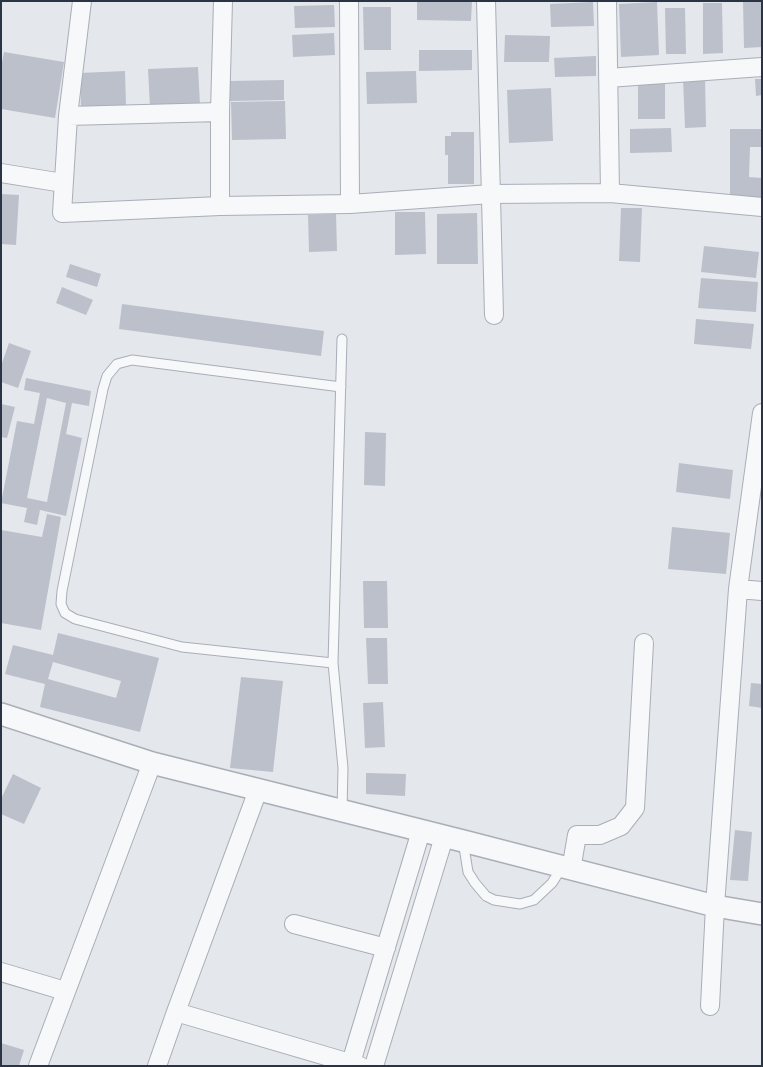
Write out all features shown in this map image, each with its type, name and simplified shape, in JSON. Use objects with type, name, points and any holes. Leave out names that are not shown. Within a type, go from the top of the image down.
[{"type":"street","points":[[82,1],[68,116],[62,213],[220,206],[350,204],[491,194],[610,193],[762,207]]},
{"type":"street","points":[[220,206],[223,1]]},
{"type":"street","points":[[349,1],[350,204]]},
{"type":"street","points":[[486,1],[494,315]]},
{"type":"street","points":[[607,1],[610,193]]},
{"type":"street","points":[[608,78],[762,67]]},
{"type":"street","points":[[68,116],[220,112]]},
{"type":"street","points":[[1,173],[63,183]]},
{"type":"street","points":[[710,1006],[715,906],[738,589],[762,413]]},
{"type":"street","points":[[738,589],[762,591]]},
{"type":"street","points":[[567,868],[576,835],[600,835],[621,826],[635,808],[644,643]]},
{"type":"street","points":[[1,714],[152,763],[715,906],[762,914]]},
{"type":"street","points":[[38,1066],[152,763]]},
{"type":"street","points":[[157,1066],[258,790]]},
{"type":"street","points":[[176,1012],[354,1065],[421,831]]},
{"type":"street","points":[[374,1066],[454,839]]},
{"type":"street","points":[[294,924],[386,948]]},
{"type":"street","points":[[1,972],[65,992]]},
{"type":"lane","points":[[342,339],[333,663],[343,768],[342,811]]},
{"type":"lane","points":[[333,663],[182,647],[75,619],[66,613],[61,604],[103,389],[107,376],[117,364],[132,360],[341,387]]},
{"type":"lane","points":[[454,839],[468,872],[475,883],[486,896],[494,900],[520,904],[534,900],[567,868]]},
{"type":"building","points":[[417,1],[472,1],[471,21],[417,20]]},
{"type":"building","points":[[743,1],[762,1],[762,47],[744,48]]},
{"type":"building","points":[[593,2],[594,26],[551,27],[550,4]]},
{"type":"building","points":[[657,2],[659,55],[621,57],[619,4]]},
{"type":"building","points":[[703,3],[722,3],[723,53],[703,54]]},
{"type":"building","points":[[334,5],[335,27],[295,28],[294,6]]},
{"type":"building","points":[[363,7],[391,7],[391,50],[364,50]]},
{"type":"building","points":[[665,8],[685,8],[686,54],[666,54]]},
{"type":"building","points":[[334,33],[335,55],[293,57],[292,35]]},
{"type":"building","points":[[505,35],[550,36],[549,62],[504,62]]},
{"type":"building","points":[[419,50],[472,50],[472,70],[419,71]]},
{"type":"building","points":[[4,52],[64,62],[55,118],[1,109],[1,68]]},
{"type":"building","points":[[596,56],[596,76],[555,77],[554,58]]},
{"type":"building","points":[[198,67],[200,105],[150,107],[148,69]]},
{"type":"building","points":[[125,71],[126,107],[81,108],[80,73]]},
{"type":"building","points":[[416,71],[417,103],[367,104],[366,72]]},
{"type":"building","points":[[705,77],[706,127],[685,128],[683,78]]},
{"type":"building","points":[[638,78],[665,78],[665,119],[638,119]]},
{"type":"building","points":[[755,79],[762,79],[762,95],[756,96]]},
{"type":"building","points":[[284,80],[284,100],[230,101],[230,81]]},
{"type":"building","points":[[551,88],[553,141],[509,143],[507,90]]},
{"type":"building","points":[[285,101],[286,139],[232,140],[231,102]]},
{"type":"building","points":[[671,128],[672,152],[630,153],[630,129]]},
{"type":"building","points":[[730,129],[762,129],[762,147],[750,147],[749,177],[762,178],[762,202],[730,202]]},
{"type":"building","points":[[451,132],[474,132],[474,184],[448,184],[448,155],[445,155],[445,136],[451,136]]},
{"type":"building","points":[[1,194],[19,195],[16,245],[1,244]]},
{"type":"building","points":[[621,208],[642,208],[640,262],[619,261]]},
{"type":"building","points":[[395,212],[425,212],[426,254],[395,255]]},
{"type":"building","points":[[477,213],[478,264],[437,264],[437,214]]},
{"type":"building","points":[[336,214],[337,251],[309,252],[308,215]]},
{"type":"building","points":[[704,246],[759,252],[756,278],[701,272]]},
{"type":"building","points":[[70,264],[101,274],[97,287],[66,277]]},
{"type":"building","points":[[701,278],[758,282],[756,312],[698,308]]},
{"type":"building","points":[[62,287],[93,300],[86,315],[56,303]]},
{"type":"building","points":[[122,304],[324,331],[321,356],[119,329]]},
{"type":"building","points":[[696,319],[754,324],[751,349],[694,344]]},
{"type":"building","points":[[9,343],[31,351],[18,388],[1,382],[1,366]]},
{"type":"building","points":[[26,378],[91,391],[89,406],[72,403],[66,434],[82,438],[66,516],[40,510],[37,525],[24,522],[27,508],[1,503],[17,421],[34,424],[40,393],[24,390]],"holes":[[[47,398],[66,403],[47,502],[27,498]]]},
{"type":"building","points":[[1,404],[15,407],[7,438],[1,437]]},
{"type":"building","points":[[365,432],[386,433],[385,486],[364,485]]},
{"type":"building","points":[[679,463],[733,470],[730,499],[676,492]]},
{"type":"building","points":[[47,514],[61,517],[41,630],[1,623],[1,530],[42,537]]},
{"type":"building","points":[[672,527],[730,533],[726,574],[668,569]]},
{"type":"building","points":[[363,581],[387,581],[388,628],[364,628]]},
{"type":"building","points":[[58,633],[159,658],[140,732],[40,707],[45,684],[5,674],[13,645],[53,655]],"holes":[[[53,662],[121,681],[116,698],[48,679]]]},
{"type":"building","points":[[366,638],[387,638],[388,684],[368,684]]},
{"type":"building","points":[[241,677],[283,681],[273,772],[230,768]]},
{"type":"building","points":[[751,683],[762,684],[762,708],[749,706]]},
{"type":"building","points":[[383,702],[385,747],[365,748],[363,703]]},
{"type":"building","points":[[366,773],[406,774],[405,796],[366,794]]},
{"type":"building","points":[[13,774],[41,788],[24,824],[1,814],[1,799]]},
{"type":"building","points":[[735,830],[752,832],[748,881],[730,880]]},
{"type":"building","points":[[1,1043],[24,1050],[19,1066],[1,1066]]}]
